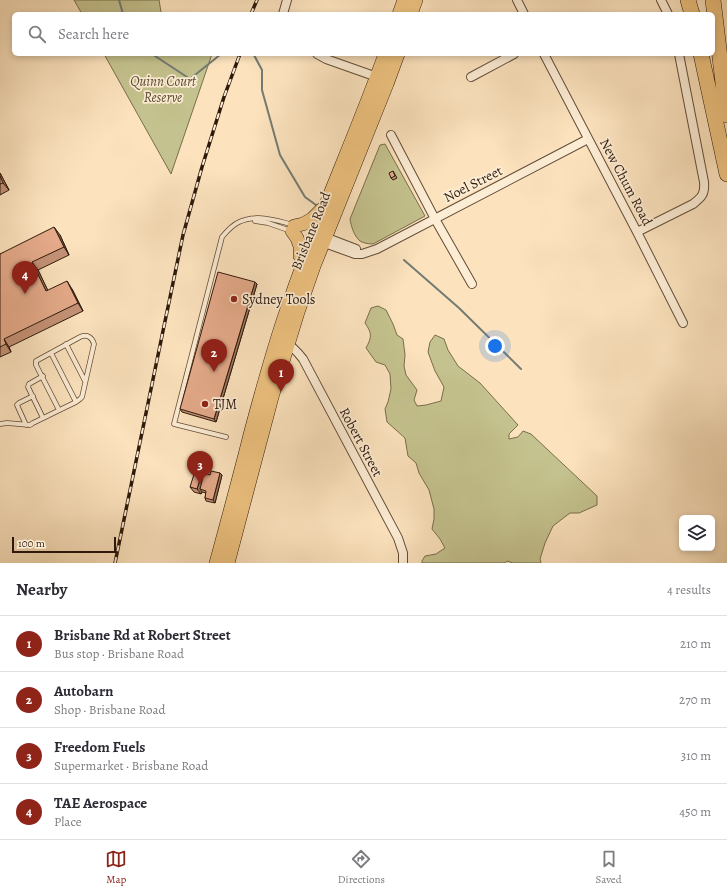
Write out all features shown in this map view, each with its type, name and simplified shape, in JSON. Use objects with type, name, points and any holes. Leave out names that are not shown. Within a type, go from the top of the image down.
[{"type":"highway","points":[[688,0],[691,12]]},
{"type":"highway","points":[[713,0],[714,12]]},
{"type":"highway","points":[[715,16],[727,115]]},
{"type":"highway","points":[[701,56],[727,174]]},
{"type":"main road","points":[[400,12],[404,0]]},
{"type":"main road","points":[[412,12],[416,0]]},
{"type":"main road","name":"Brisbane Road","points":[[228,563],[272,397],[309,280],[308,234],[325,207],[384,56]]},
{"type":"main road","name":"Brisbane Road","points":[[216,563],[272,355],[303,263],[308,234],[387,84],[397,56]]},
{"type":"main road","points":[[303,263],[300,256],[300,246],[297,238],[308,234],[303,224],[312,219],[325,207]]},
{"type":"street","points":[[283,12],[287,0]]},
{"type":"street","points":[[517,0],[523,12]]},
{"type":"street","points":[[661,0],[667,12]]},
{"type":"street","points":[[321,56],[377,77]]},
{"type":"street","points":[[471,77],[510,56]]},
{"type":"street","name":"New Chum Road","points":[[545,56],[683,323]]},
{"type":"street","points":[[637,232],[693,204],[704,194],[705,187],[680,56]]},
{"type":"street","points":[[392,135],[435,219],[472,284]]},
{"type":"street","name":"Noel Street","points":[[308,234],[369,252],[588,139]]},
{"type":"street","name":"Robert Street","points":[[288,343],[298,353],[308,369],[398,538],[402,548],[404,560]]},
{"type":"lane","points":[[226,437],[174,424],[222,237],[230,228],[239,222],[249,219],[270,219],[308,234]]},
{"type":"lane","points":[[0,424],[7,423],[26,425],[33,423],[76,402],[82,397],[94,344],[93,340],[88,336],[83,335],[36,362],[36,365],[59,410]]},
{"type":"lane","points":[[66,344],[85,381]]},
{"type":"lane","points":[[51,353],[76,402]]},
{"type":"lane","points":[[42,376],[28,385],[43,418]]},
{"type":"lane","points":[[26,425],[17,405],[32,396]]},
{"type":"green space","points":[[74,0],[159,0],[161,12],[81,12]]},
{"type":"green space","name":"Quinn Court Reserve","points":[[105,56],[211,56],[171,174]]},
{"type":"green space","points":[[385,144],[425,216],[373,244],[368,244],[360,241],[356,236],[350,219],[380,145]]},
{"type":"green space","points":[[378,306],[386,310],[397,335],[403,339],[405,355],[404,366],[406,375],[417,390],[414,400],[417,406],[441,401],[444,387],[435,371],[428,352],[430,342],[435,335],[444,339],[448,350],[458,366],[480,383],[518,425],[509,434],[509,439],[518,437],[523,431],[531,434],[597,496],[597,505],[579,513],[570,513],[553,526],[545,543],[540,559],[541,563],[513,563],[507,561],[505,563],[422,563],[425,556],[436,554],[445,548],[432,529],[434,509],[429,490],[419,473],[416,463],[408,456],[405,438],[387,422],[385,409],[391,389],[390,374],[385,365],[376,362],[366,348],[370,335],[365,323],[371,308]]},
{"type":"building","points":[[393,171],[395,176],[391,178],[389,173]]},
{"type":"building","points":[[0,176],[3,183],[0,184]]},
{"type":"building","points":[[54,227],[64,247],[32,262],[46,291],[67,281],[78,303],[4,339],[6,344],[0,347],[0,254]]},
{"type":"building","points":[[218,272],[255,282],[214,419],[180,409]]},
{"type":"building","points":[[196,468],[203,470],[197,489],[190,487]]},
{"type":"building","points":[[211,471],[220,473],[213,500],[205,498],[206,491],[200,489],[204,473],[210,475]]},
{"type":"waterway","points":[[119,0],[122,12]]},
{"type":"waterway","points":[[155,56],[190,79],[219,56]]},
{"type":"waterway","points":[[255,56],[262,70],[262,90],[280,155],[305,197],[316,205]]},
{"type":"waterway","points":[[404,260],[459,308],[521,369]]},
{"type":"railway","points":[[252,12],[257,0]]},
{"type":"railway","points":[[115,563],[183,235],[202,167],[224,97],[239,56]]},
{"type":"place","name":"TAE Aerospace","points":[[25,294]]},
{"type":"place","name":"Sydney Tools","points":[[234,299]]},
{"type":"place","name":"Autobarn","points":[[214,372]]},
{"type":"place","name":"Brisbane Rd at Robert Street","points":[[281,392]]},
{"type":"place","name":"TJM","points":[[205,404]]},
{"type":"place","name":"Freedom Fuels","points":[[200,484]]}]
